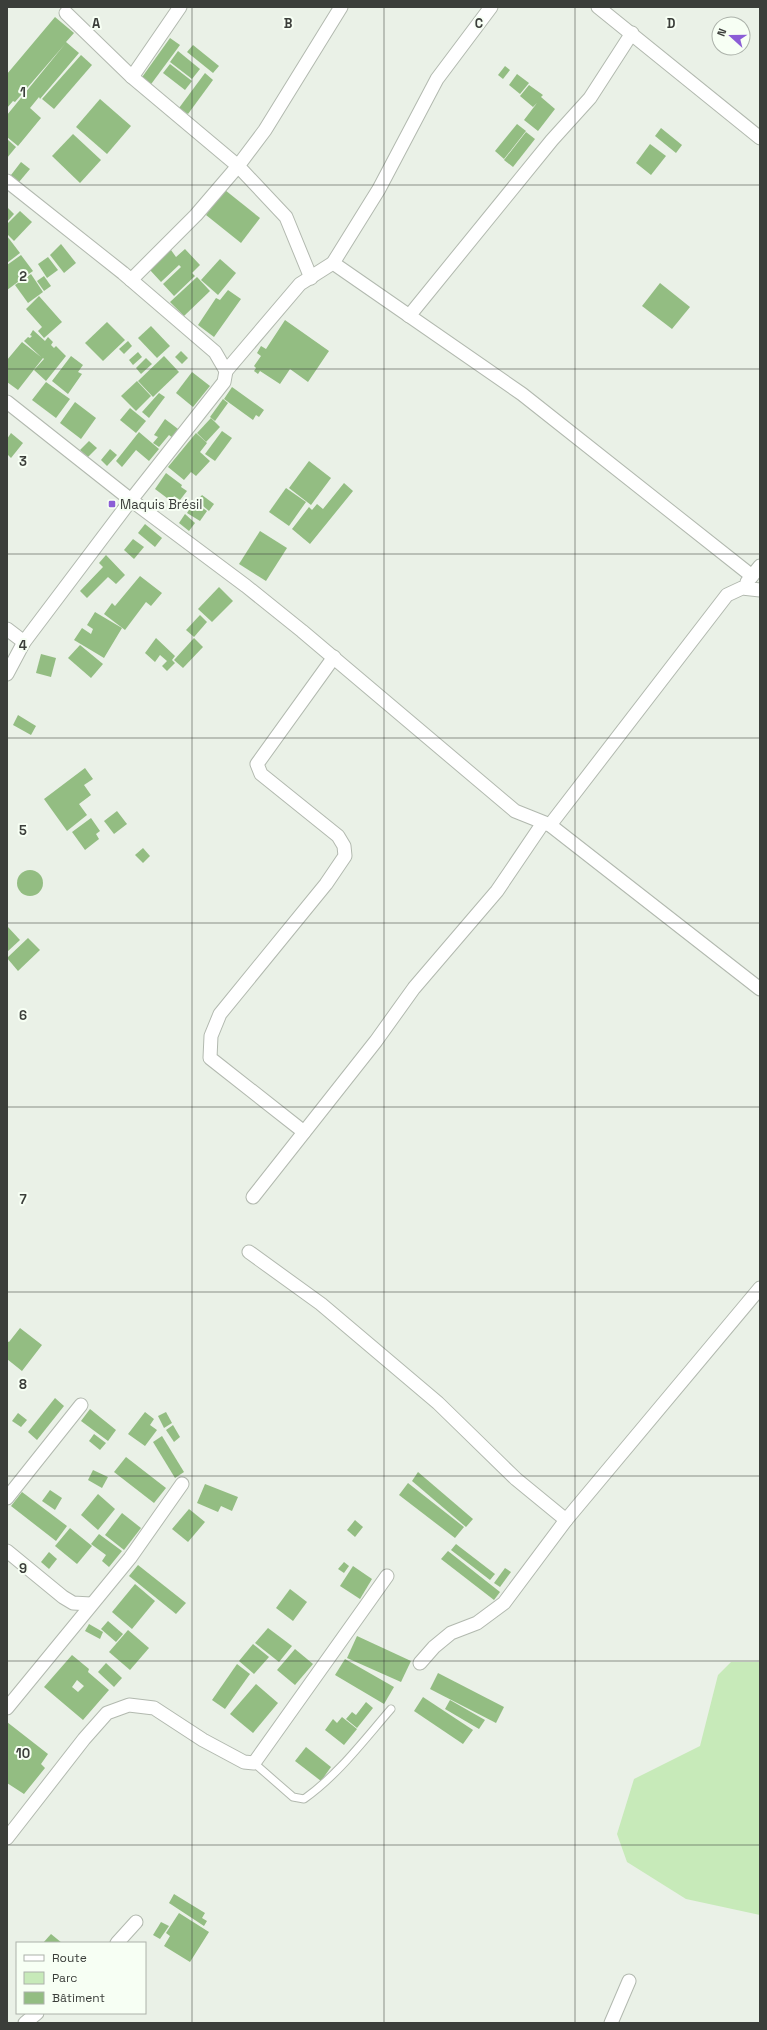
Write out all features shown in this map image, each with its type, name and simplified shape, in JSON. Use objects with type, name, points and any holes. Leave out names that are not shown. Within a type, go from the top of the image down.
[{"type":"street","points":[[132,77],[180,7]]},
{"type":"street","points":[[131,280],[196,215],[238,166],[265,130],[341,7]]},
{"type":"street","points":[[7,674],[24,642],[131,500],[224,382],[226,371],[300,284],[333,263],[379,189],[437,80],[491,7]]},
{"type":"street","points":[[598,7],[760,138]]},
{"type":"street","points":[[66,13],[132,77],[238,166],[286,216],[311,278]]},
{"type":"street","points":[[409,316],[552,140],[590,98],[632,33]]},
{"type":"street","points":[[7,181],[131,280],[215,352],[226,371]]},
{"type":"street","points":[[333,263],[522,394],[752,576]]},
{"type":"street","points":[[7,402],[131,500],[246,586],[334,657],[515,811],[546,824],[760,989]]},
{"type":"street","points":[[253,1197],[376,1041],[414,988],[497,891],[546,824],[727,595],[742,588],[760,566]]},
{"type":"street","points":[[742,588],[760,590]]},
{"type":"street","points":[[7,629],[24,642]]},
{"type":"street","points":[[304,1132],[210,1058],[211,1036],[220,1014],[326,884],[345,856],[344,846],[338,836],[261,774],[257,764],[334,657]]},
{"type":"street","points":[[249,1252],[321,1304],[380,1353],[438,1403],[516,1479],[566,1520]]},
{"type":"street","points":[[420,1663],[434,1647],[451,1633],[477,1622],[504,1602],[566,1520],[760,1288]]},
{"type":"street","points":[[7,1498],[81,1405]]},
{"type":"street","points":[[7,1708],[130,1558],[182,1484]]},
{"type":"street","points":[[7,1551],[73,1603],[92,1604]]},
{"type":"street","points":[[7,1838],[84,1739],[107,1713],[129,1705],[154,1708],[203,1740],[244,1762],[254,1763],[387,1576]]},
{"type":"street","points":[[118,1942],[136,1922]]},
{"type":"street","points":[[611,2023],[629,1981]]},
{"type":"street","points":[[25,2023],[36,2014]]},
{"type":"lane","points":[[254,1763],[293,1797],[304,1799],[316,1791],[348,1759],[391,1709]]},
{"type":"green space","points":[[731,1662],[760,1662],[760,1915],[686,1899],[627,1862],[617,1834],[634,1779],[700,1746],[718,1675]]},
{"type":"building","points":[[55,17],[74,33],[66,42],[79,53],[40,99],[39,97],[30,108],[41,118],[18,146],[7,137],[7,115],[65,44],[15,102],[13,101],[7,108],[7,74]]},
{"type":"building","points":[[170,38],[180,45],[149,87],[140,80]]},
{"type":"building","points":[[193,45],[219,66],[213,73],[187,52]]},
{"type":"building","points":[[178,51],[200,69],[192,79],[170,62]]},
{"type":"building","points":[[81,55],[92,65],[54,109],[42,99]]},
{"type":"building","points":[[170,64],[192,81],[185,90],[163,73]]},
{"type":"building","points":[[505,66],[510,70],[503,79],[498,75]]},
{"type":"building","points":[[205,73],[213,80],[188,114],[179,108]]},
{"type":"building","points":[[517,74],[529,83],[520,94],[509,85]]},
{"type":"building","points":[[529,85],[543,95],[541,97],[555,109],[538,131],[524,120],[537,103],[533,107],[520,96]]},
{"type":"building","points":[[100,99],[131,126],[107,154],[76,127]]},
{"type":"building","points":[[517,124],[526,131],[504,159],[495,151]]},
{"type":"building","points":[[661,128],[682,145],[676,153],[655,136]]},
{"type":"building","points":[[526,132],[535,139],[513,167],[504,160]]},
{"type":"building","points":[[73,134],[101,160],[80,183],[52,156]]},
{"type":"building","points":[[7,139],[16,147],[7,158]]},
{"type":"building","points":[[650,144],[666,156],[651,175],[636,163]]},
{"type":"building","points":[[21,162],[30,169],[19,182],[11,175]]},
{"type":"building","points":[[225,190],[260,218],[241,243],[206,215]]},
{"type":"building","points":[[7,207],[14,214],[7,222]]},
{"type":"building","points":[[20,211],[32,222],[14,241],[7,234],[7,224]]},
{"type":"building","points":[[7,236],[20,253],[7,263]]},
{"type":"building","points":[[61,244],[76,263],[64,273],[50,255]]},
{"type":"building","points":[[185,249],[200,265],[192,273],[195,276],[174,296],[163,284],[181,267],[179,265],[161,282],[150,270],[171,250],[176,257]]},
{"type":"building","points":[[21,255],[33,271],[7,290],[7,265]]},
{"type":"building","points":[[48,257],[58,270],[47,278],[38,264]]},
{"type":"building","points":[[220,259],[236,273],[218,295],[201,280]]},
{"type":"building","points":[[31,274],[43,292],[28,303],[15,285]]},
{"type":"building","points":[[44,276],[51,286],[44,291],[37,281]]},
{"type":"building","points":[[197,277],[210,291],[184,316],[170,302]]},
{"type":"building","points":[[660,283],[690,307],[672,329],[642,306]]},
{"type":"building","points":[[228,290],[241,299],[214,337],[198,325],[216,298],[220,300]]},
{"type":"building","points":[[39,296],[62,322],[44,338],[38,331],[42,327],[26,309]]},
{"type":"building","points":[[285,320],[329,351],[308,382],[290,369],[280,384],[260,371],[258,374],[254,371],[256,368],[254,366],[261,356],[257,353],[261,346],[266,349]]},
{"type":"building","points":[[107,322],[125,340],[103,361],[85,343]]},
{"type":"building","points":[[151,326],[170,346],[157,358],[138,338]]},
{"type":"building","points":[[33,330],[45,341],[48,337],[53,342],[51,345],[54,348],[56,346],[66,356],[46,381],[34,370],[44,359],[43,358],[18,390],[7,382],[7,360],[22,342],[41,357],[24,341],[28,337],[30,338],[32,336],[30,335]]},
{"type":"building","points":[[128,341],[132,346],[124,354],[119,349]]},
{"type":"building","points":[[181,351],[188,358],[182,364],[175,357]]},
{"type":"building","points":[[138,352],[142,357],[133,365],[129,360]]},
{"type":"building","points":[[71,356],[83,365],[78,372],[82,374],[68,394],[52,381]]},
{"type":"building","points":[[164,356],[179,372],[153,397],[138,381]]},
{"type":"building","points":[[146,358],[152,364],[141,374],[136,368]]},
{"type":"building","points":[[192,372],[210,386],[193,407],[176,393]]},
{"type":"building","points":[[137,381],[151,396],[136,411],[121,396]]},
{"type":"building","points":[[46,382],[70,399],[56,418],[32,400]]},
{"type":"building","points":[[232,387],[264,410],[259,417],[256,415],[253,420],[224,399]]},
{"type":"building","points":[[159,393],[165,397],[149,418],[142,412]]},
{"type":"building","points":[[223,399],[228,403],[215,421],[210,417]]},
{"type":"building","points":[[75,402],[96,418],[81,439],[60,423]]},
{"type":"building","points":[[130,408],[146,421],[136,433],[120,420]]},
{"type":"building","points":[[211,418],[220,427],[206,442],[197,433]]},
{"type":"building","points":[[165,419],[182,432],[175,440],[169,435],[159,447],[153,443],[158,437],[154,435]]},
{"type":"building","points":[[222,431],[232,438],[215,461],[205,454]]},
{"type":"building","points":[[139,432],[159,449],[149,461],[136,450],[122,467],[116,461]]},
{"type":"building","points":[[11,433],[23,443],[11,458],[7,454],[7,439]]},
{"type":"building","points":[[196,433],[207,443],[200,452],[210,461],[196,476],[191,472],[184,480],[168,467]]},
{"type":"building","points":[[89,441],[97,448],[88,457],[80,450]]},
{"type":"building","points":[[110,449],[117,455],[107,466],[101,460]]},
{"type":"building","points":[[309,461],[331,478],[311,505],[289,488]]},
{"type":"building","points":[[166,473],[182,485],[181,487],[187,491],[180,500],[174,496],[171,501],[155,489]]},
{"type":"building","points":[[344,483],[353,491],[310,544],[292,529],[309,507],[312,510],[317,504],[323,509]]},
{"type":"building","points":[[286,488],[306,502],[289,526],[269,512]]},
{"type":"building","points":[[202,495],[214,504],[209,511],[197,501]]},
{"type":"building","points":[[194,502],[207,511],[200,521],[187,513]]},
{"type":"building","points":[[185,514],[195,523],[189,531],[179,523]]},
{"type":"building","points":[[145,524],[162,538],[155,547],[138,533]]},
{"type":"building","points":[[260,531],[287,548],[266,581],[239,564]]},
{"type":"building","points":[[133,539],[144,547],[134,559],[124,550]]},
{"type":"building","points":[[106,555],[125,575],[116,584],[108,577],[87,598],[80,591],[103,567],[99,563]]},
{"type":"building","points":[[140,576],[162,593],[151,606],[146,602],[125,630],[104,614],[112,603],[115,606]]},
{"type":"building","points":[[219,587],[233,601],[212,622],[198,609]]},
{"type":"building","points":[[95,612],[122,628],[104,658],[74,640],[82,628],[91,634],[93,629],[87,625]]},
{"type":"building","points":[[200,615],[207,622],[194,637],[186,630]]},
{"type":"building","points":[[156,638],[175,656],[172,660],[175,663],[167,671],[162,666],[167,661],[160,655],[155,662],[145,653]]},
{"type":"building","points":[[194,638],[203,647],[183,668],[174,660]]},
{"type":"building","points":[[80,645],[103,664],[91,678],[68,658]]},
{"type":"building","points":[[41,654],[56,658],[51,677],[36,673]]},
{"type":"building","points":[[18,715],[36,726],[31,735],[13,725]]},
{"type":"building","points":[[85,768],[93,779],[84,785],[91,795],[79,804],[87,815],[67,831],[44,799]]},
{"type":"building","points":[[117,811],[127,824],[114,834],[104,821]]},
{"type":"building","points":[[91,818],[100,831],[96,834],[99,839],[85,850],[72,832]]},
{"type":"building","points":[[143,848],[150,856],[143,863],[135,855]]},
{"type":"building","points":[[30,870],[39,874],[43,883],[39,892],[30,896],[21,892],[17,883],[21,874]]},
{"type":"building","points":[[7,926],[20,940],[7,952]]},
{"type":"building","points":[[28,938],[40,950],[18,971],[7,958]]},
{"type":"building","points":[[20,1328],[42,1345],[22,1371],[7,1359],[7,1341],[9,1342]]},
{"type":"building","points":[[55,1398],[64,1406],[37,1440],[28,1432]]},
{"type":"building","points":[[90,1409],[116,1430],[108,1441],[81,1421]]},
{"type":"building","points":[[145,1412],[154,1419],[150,1425],[157,1430],[145,1446],[128,1434]]},
{"type":"building","points":[[166,1412],[172,1423],[164,1428],[158,1416]]},
{"type":"building","points":[[18,1413],[27,1420],[21,1427],[12,1421]]},
{"type":"building","points":[[173,1425],[180,1437],[174,1442],[166,1430]]},
{"type":"building","points":[[94,1434],[106,1443],[100,1450],[89,1441]]},
{"type":"building","points":[[162,1436],[184,1472],[175,1478],[153,1442]]},
{"type":"building","points":[[126,1457],[166,1488],[154,1503],[114,1472]]},
{"type":"building","points":[[93,1470],[108,1477],[102,1488],[88,1480]]},
{"type":"building","points":[[418,1472],[473,1519],[466,1527],[412,1481]]},
{"type":"building","points":[[408,1483],[464,1527],[455,1538],[399,1495]]},
{"type":"building","points":[[205,1484],[238,1497],[232,1511],[221,1506],[218,1512],[197,1503]]},
{"type":"building","points":[[50,1490],[62,1498],[55,1510],[42,1501]]},
{"type":"building","points":[[22,1492],[67,1526],[56,1541],[11,1506]]},
{"type":"building","points":[[98,1494],[115,1509],[98,1530],[81,1515]]},
{"type":"building","points":[[189,1509],[205,1522],[188,1542],[172,1529]]},
{"type":"building","points":[[122,1513],[141,1528],[124,1550],[105,1535]]},
{"type":"building","points":[[355,1520],[363,1527],[355,1537],[347,1530]]},
{"type":"building","points":[[70,1528],[92,1546],[77,1564],[55,1546]]},
{"type":"building","points":[[99,1534],[122,1551],[109,1567],[102,1561],[106,1555],[91,1544]]},
{"type":"building","points":[[456,1544],[495,1574],[490,1580],[451,1550]]},
{"type":"building","points":[[448,1551],[500,1592],[494,1600],[441,1559]]},
{"type":"building","points":[[49,1552],[57,1559],[49,1569],[41,1562]]},
{"type":"building","points":[[344,1562],[349,1566],[344,1573],[338,1569]]},
{"type":"building","points":[[138,1565],[186,1603],[176,1614],[129,1576]]},
{"type":"building","points":[[353,1566],[372,1579],[360,1599],[340,1586]]},
{"type":"building","points":[[505,1568],[511,1572],[500,1587],[494,1583]]},
{"type":"building","points":[[135,1584],[155,1601],[132,1629],[112,1612]]},
{"type":"building","points":[[290,1589],[307,1602],[293,1621],[276,1608]]},
{"type":"building","points":[[108,1621],[123,1634],[116,1642],[101,1629]]},
{"type":"building","points":[[89,1624],[103,1632],[100,1639],[85,1631]]},
{"type":"building","points":[[268,1628],[292,1646],[279,1662],[255,1643]]},
{"type":"building","points":[[128,1630],[149,1648],[130,1670],[109,1652]]},
{"type":"building","points":[[357,1636],[411,1661],[401,1682],[347,1658]]},
{"type":"building","points":[[253,1644],[269,1657],[254,1674],[239,1661]]},
{"type":"building","points":[[295,1649],[313,1664],[295,1685],[277,1670]]},
{"type":"building","points":[[72,1655],[89,1669],[88,1672],[109,1690],[83,1720],[44,1687]],"holes":[[[77,1680],[84,1686],[78,1692],[72,1687]]]},
{"type":"building","points":[[345,1659],[394,1687],[384,1704],[335,1675]]},
{"type":"building","points":[[106,1663],[122,1678],[114,1687],[98,1672]]},
{"type":"building","points":[[237,1664],[250,1674],[225,1709],[212,1700]]},
{"type":"building","points":[[438,1673],[504,1707],[496,1723],[430,1689]]},
{"type":"building","points":[[256,1684],[278,1703],[253,1733],[230,1714]]},
{"type":"building","points":[[423,1697],[473,1730],[463,1744],[414,1711]]},
{"type":"building","points":[[450,1700],[485,1720],[479,1729],[445,1709]]},
{"type":"building","points":[[366,1702],[373,1708],[357,1728],[346,1719],[352,1712],[356,1715]]},
{"type":"building","points":[[342,1717],[357,1729],[344,1745],[325,1730],[333,1719],[337,1723]]},
{"type":"building","points":[[7,1722],[48,1754],[41,1764],[45,1768],[24,1794],[7,1783]]},
{"type":"building","points":[[306,1747],[331,1767],[321,1781],[295,1761]]},
{"type":"building","points":[[174,1894],[205,1913],[202,1918],[207,1921],[204,1926],[169,1903]]},
{"type":"building","points":[[179,1913],[209,1932],[190,1962],[164,1946],[170,1936],[166,1933]]},
{"type":"building","points":[[161,1922],[169,1926],[160,1939],[153,1935]]},
{"type":"building","points":[[51,1934],[61,1942],[44,1942]]},
{"type":"place","name":"Maquis Brésil","points":[[112,504]]}]
